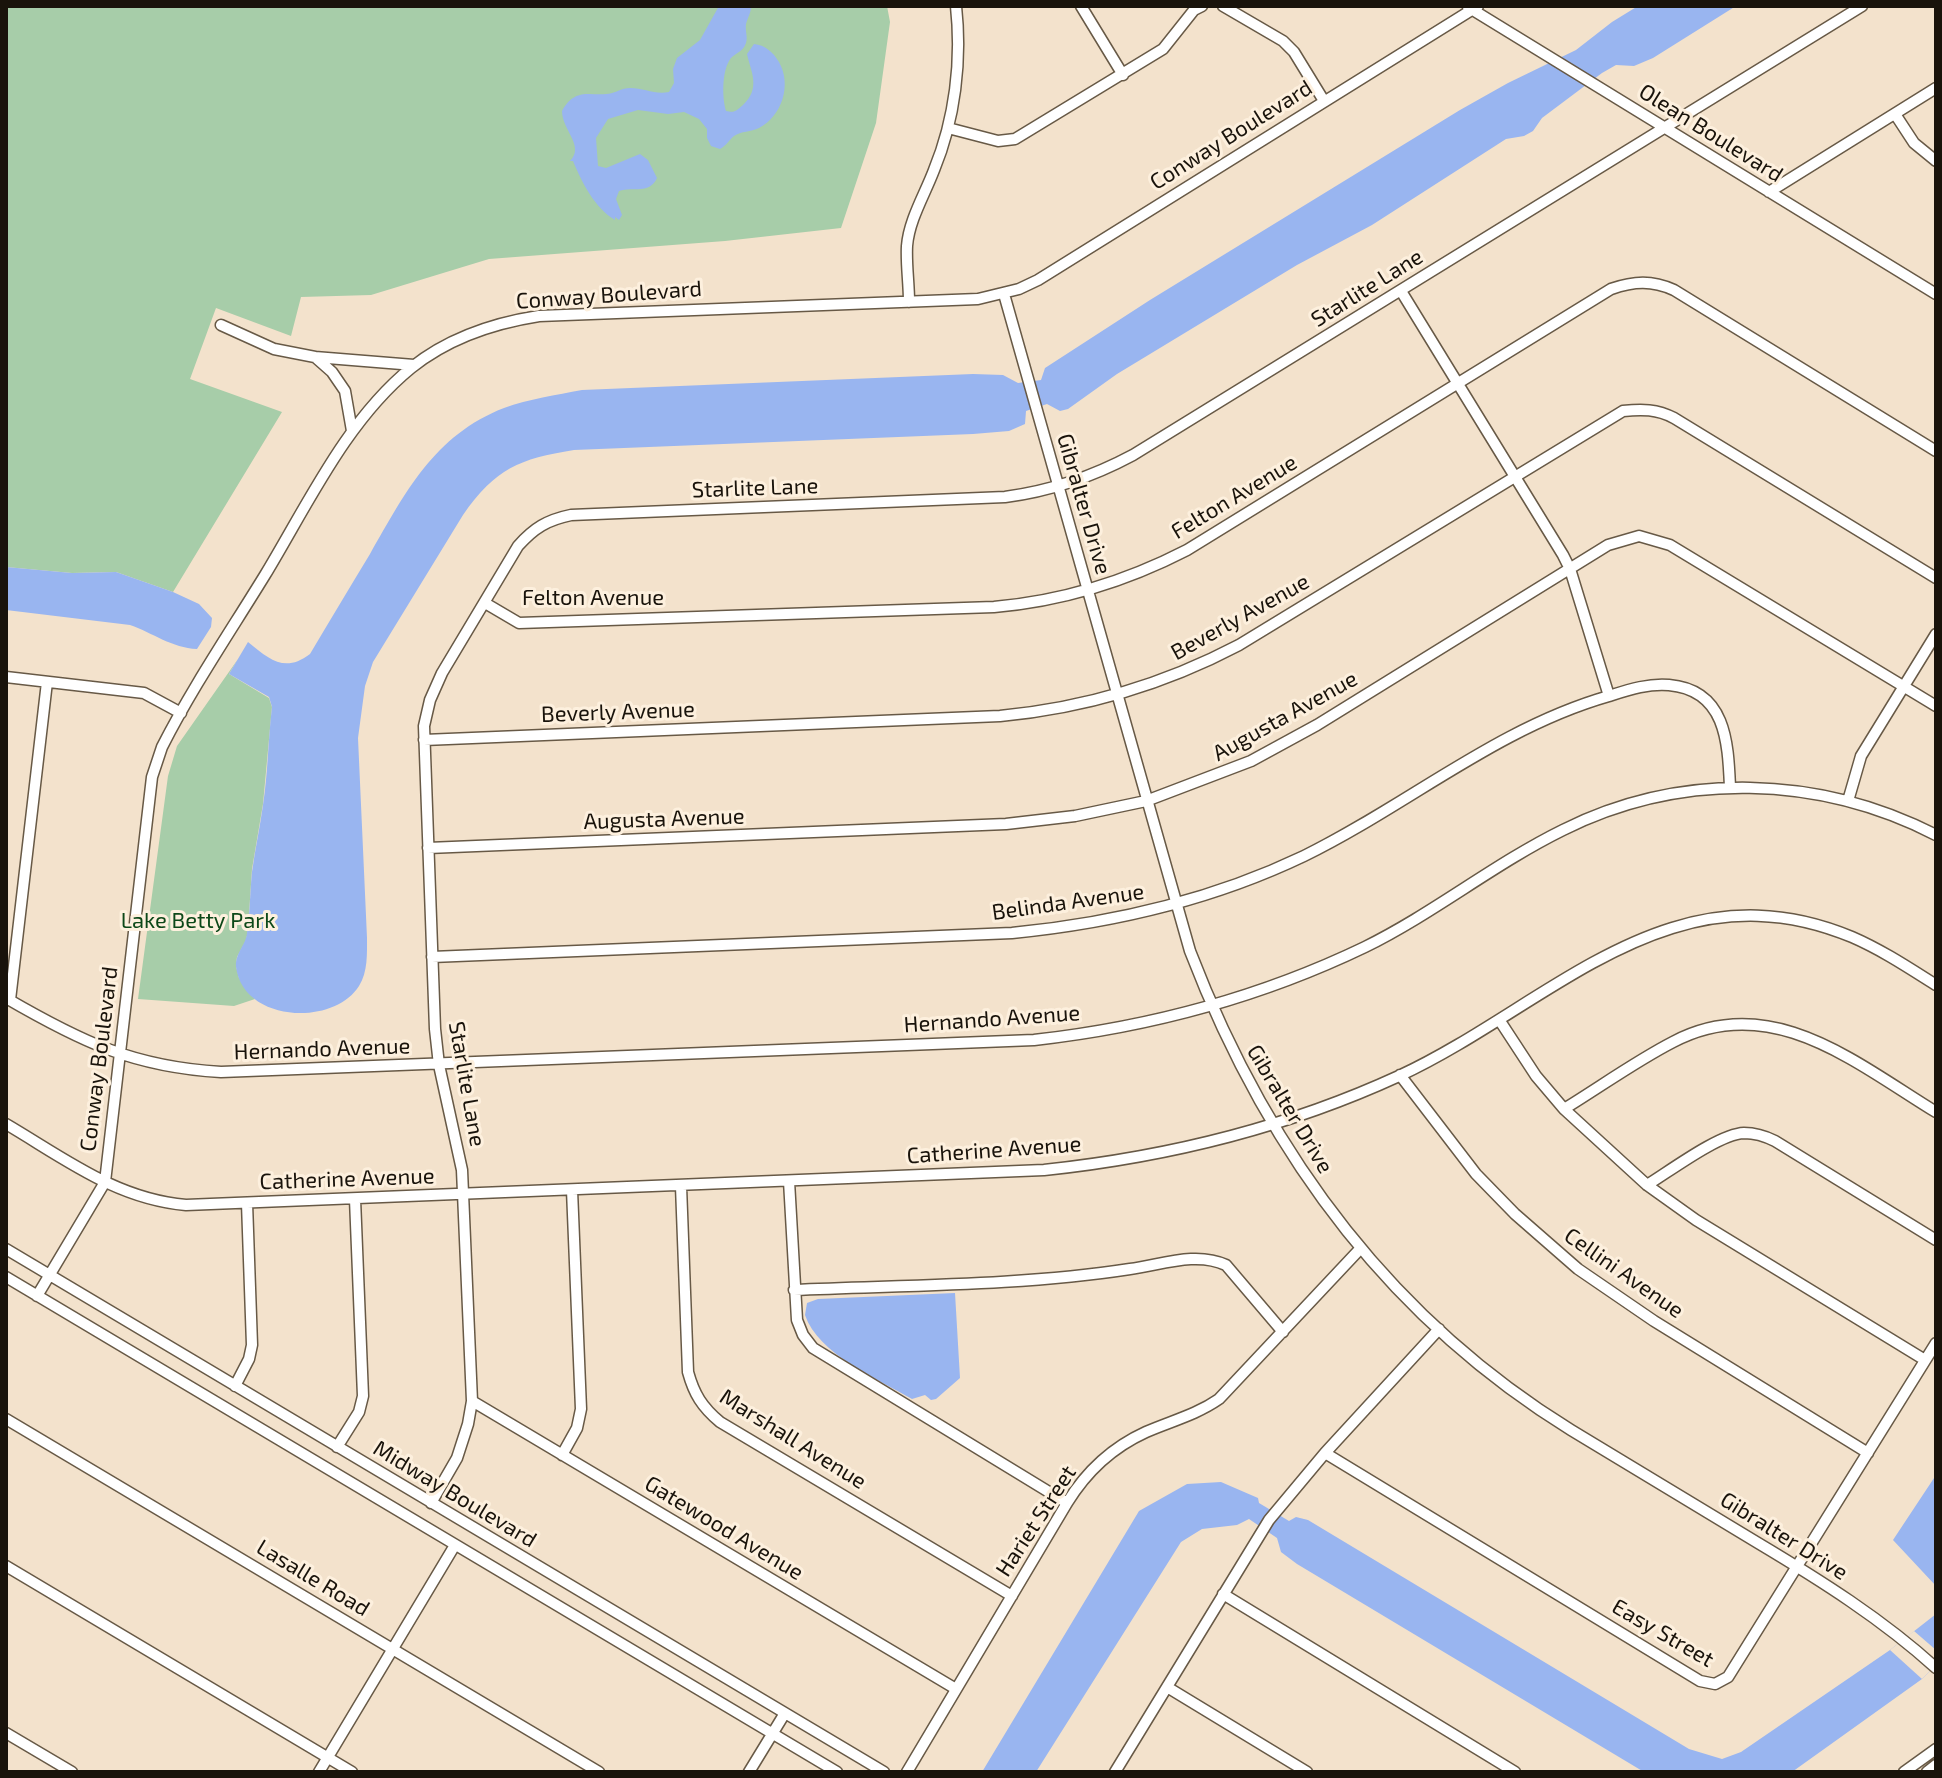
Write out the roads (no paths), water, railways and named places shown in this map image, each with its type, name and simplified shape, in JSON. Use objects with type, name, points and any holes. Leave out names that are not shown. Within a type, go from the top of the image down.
[{"type":"street","points":[[909,302],[907,244],[948,128],[958,69],[956,6]]},
{"type":"street","points":[[1081,6],[1123,75]]},
{"type":"street","points":[[948,128],[998,141],[1015,139],[1163,49],[1194,10],[1202,6]]},
{"type":"street","points":[[1223,6],[1283,41],[1294,52],[1324,101]]},
{"type":"street","name":"Starlite Lane","points":[[431,1503],[457,1458],[472,1401],[464,1194],[458,1146],[439,1065],[432,957],[424,740],[426,713],[434,687],[518,546],[533,530],[550,520],[571,515],[988,498],[1059,487],[1101,471],[1133,455],[1862,6]]},
{"type":"street","name":"Conway Boulevard","points":[[37,1296],[105,1182],[152,777],[162,747],[352,431],[382,395],[414,365],[472,334],[502,323],[539,316],[978,299],[1004,294],[1038,280],[1472,7]]},
{"type":"street","name":"Olean Boulevard","points":[[1472,7],[1595,86],[1936,294]]},
{"type":"street","points":[[1769,192],[1936,88]]},
{"type":"street","points":[[1895,114],[1914,143],[1936,161]]},
{"type":"street","name":"Felton Avenue","points":[[485,603],[519,623],[994,607],[1088,592],[1138,574],[1187,550],[1611,289],[1629,282],[1649,282],[1674,290],[1936,451]]},
{"type":"street","points":[[1401,291],[1570,569],[1609,696]]},
{"type":"street","name":"Gibralter Drive","points":[[1004,294],[1175,905],[1212,1007],[1272,1125],[1314,1188],[1360,1249],[1439,1329],[1489,1372],[1568,1428],[1797,1566],[1903,1640],[1935,1667]]},
{"type":"street","points":[[221,325],[274,349],[315,357],[414,365]]},
{"type":"street","points":[[315,357],[332,372],[345,391],[352,431]]},
{"type":"street","name":"Beverly Avenue","points":[[424,740],[1000,716],[1117,697],[1178,675],[1239,645],[1623,411],[1643,409],[1663,412],[1936,578]]},
{"type":"street","name":"Augusta Avenue","points":[[428,848],[1006,824],[1075,816],[1146,801],[1219,775],[1282,745],[1619,540],[1639,536],[1660,541],[1936,706]]},
{"type":"street","points":[[1848,801],[1861,756],[1936,634]]},
{"type":"street","points":[[6,677],[144,693],[181,713]]},
{"type":"street","points":[[8,999],[47,682]]},
{"type":"street","name":"Belinda Avenue","points":[[432,957],[1012,933],[1093,923],[1175,905],[1301,857],[1360,826],[1509,735],[1558,713],[1651,685],[1685,688],[1715,710],[1728,743],[1730,787]]},
{"type":"street","name":"Hernando Avenue","points":[[8,999],[72,1035],[119,1056],[172,1068],[221,1072],[1034,1040],[1125,1027],[1212,1007],[1299,977],[1368,945],[1587,818],[1647,798],[1681,791],[1730,787],[1790,790],[1848,801],[1899,817],[1936,835]]},
{"type":"street","name":"Catherine Avenue","points":[[6,1124],[105,1182],[136,1196],[163,1203],[247,1203],[681,1186],[1079,1166],[1166,1152],[1272,1125],[1400,1075],[1500,1021],[1630,942],[1656,931],[1711,918],[1768,917],[1819,926],[1863,942],[1936,985]]},
{"type":"street","points":[[1500,1021],[1536,1076],[1564,1109],[1647,1185],[1696,1220],[1925,1360]]},
{"type":"street","points":[[1564,1109],[1674,1041],[1706,1029],[1751,1024],[1785,1029],[1812,1038],[1936,1112]]},
{"type":"street","name":"Cellini Avenue","points":[[1400,1075],[1476,1174],[1515,1214],[1578,1269],[1654,1321],[1868,1453]]},
{"type":"street","points":[[1647,1185],[1724,1138],[1741,1133],[1759,1134],[1936,1240]]},
{"type":"street","points":[[789,1181],[797,1320],[813,1348],[1067,1503]]},
{"type":"street","name":"Marshall Avenue","points":[[681,1186],[688,1372],[693,1390],[703,1407],[720,1422],[1012,1596]]},
{"type":"street","points":[[562,1455],[577,1428],[581,1409],[572,1190]]},
{"type":"street","points":[[337,1447],[359,1412],[363,1396],[355,1199]]},
{"type":"street","points":[[235,1386],[249,1359],[252,1345],[247,1203]]},
{"type":"street","name":"Midway Boulevard","points":[[6,1249],[884,1772]]},
{"type":"street","name":"Hariet Street","points":[[907,1772],[1067,1503],[1089,1473],[1118,1448],[1148,1431],[1193,1415],[1219,1399],[1360,1249]]},
{"type":"street","points":[[794,1290],[1052,1278],[1196,1258],[1213,1259],[1226,1265],[1283,1332]]},
{"type":"street","name":"Midway Boulevard","points":[[6,1278],[837,1772]]},
{"type":"street","points":[[1115,1772],[1282,1502],[1439,1329]]},
{"type":"street","name":"Easy Street","points":[[1325,1453],[1700,1681],[1715,1684],[1728,1677],[1936,1343]]},
{"type":"street","name":"Gatewood Avenue","points":[[472,1401],[956,1689]]},
{"type":"street","name":"Lasalle Road","points":[[6,1419],[599,1772]]},
{"type":"street","points":[[319,1772],[455,1545]]},
{"type":"street","points":[[6,1566],[352,1772]]},
{"type":"street","points":[[1223,1594],[1515,1772]]},
{"type":"street","points":[[1167,1687],[1307,1772]]},
{"type":"street","points":[[749,1772],[785,1713]]},
{"type":"street","points":[[6,1733],[72,1772]]},
{"type":"street","points":[[1904,1772],[1936,1749]]},
{"type":"street","points":[[1927,1772],[1936,1765]]},
{"type":"water","points":[[719,6],[751,6],[746,24],[746,43],[731,58],[725,72],[723,93],[726,111],[737,110],[752,92],[753,80],[747,54],[754,44],[771,52],[783,71],[784,90],[779,108],[767,123],[737,134],[720,149],[711,146],[707,129],[699,119],[684,112],[668,114],[638,110],[608,119],[596,138],[598,166],[606,168],[640,154],[648,160],[657,178],[645,188],[619,191],[616,199],[622,215],[619,220],[615,217],[615,220],[595,202],[573,161],[570,161],[575,150],[562,111],[579,95],[612,93],[625,88],[669,92],[674,83],[673,69],[677,58],[700,40]]},
{"type":"water","points":[[1638,6],[1736,6],[1653,58],[1634,66],[1616,65],[1602,73],[1542,118],[1533,131],[1506,139],[1372,225],[1297,265],[1117,374],[1068,409],[1060,411],[1047,404],[1026,411],[1025,424],[1009,431],[973,434],[574,450],[523,462],[498,476],[463,515],[373,662],[365,686],[358,738],[367,938],[362,981],[347,999],[311,1013],[271,1008],[255,999],[242,985],[236,962],[247,933],[252,872],[265,793],[272,707],[269,697],[229,674],[248,642],[278,662],[293,663],[310,654],[409,488],[440,450],[458,434],[504,408],[582,390],[973,374],[1003,375],[1018,383],[1041,380],[1045,368],[1150,300],[1460,110],[1576,50]]},
{"type":"water","points":[[6,567],[72,573],[116,572],[199,604],[212,618],[211,627],[197,649],[171,643],[130,625],[6,610]]},
{"type":"water","points":[[955,1293],[960,1378],[931,1400],[925,1395],[912,1399],[851,1364],[822,1342],[805,1315],[807,1303],[818,1299]]},
{"type":"water","points":[[1936,1475],[1934,1536],[1936,1586],[1893,1540]]},
{"type":"water","points":[[1221,1482],[1258,1498],[1259,1503],[1289,1521],[1296,1517],[1308,1520],[1689,1749],[1722,1759],[1741,1752],[1890,1650],[1936,1614],[1936,1665],[1922,1679],[1792,1772],[1644,1772],[1297,1564],[1281,1552],[1277,1538],[1249,1519],[1237,1525],[1202,1529],[1181,1542],[1036,1772],[982,1772],[1139,1511],[1187,1484]]},
{"type":"park label","name":"Lake Betty Park","points":[[198,921]]}]
